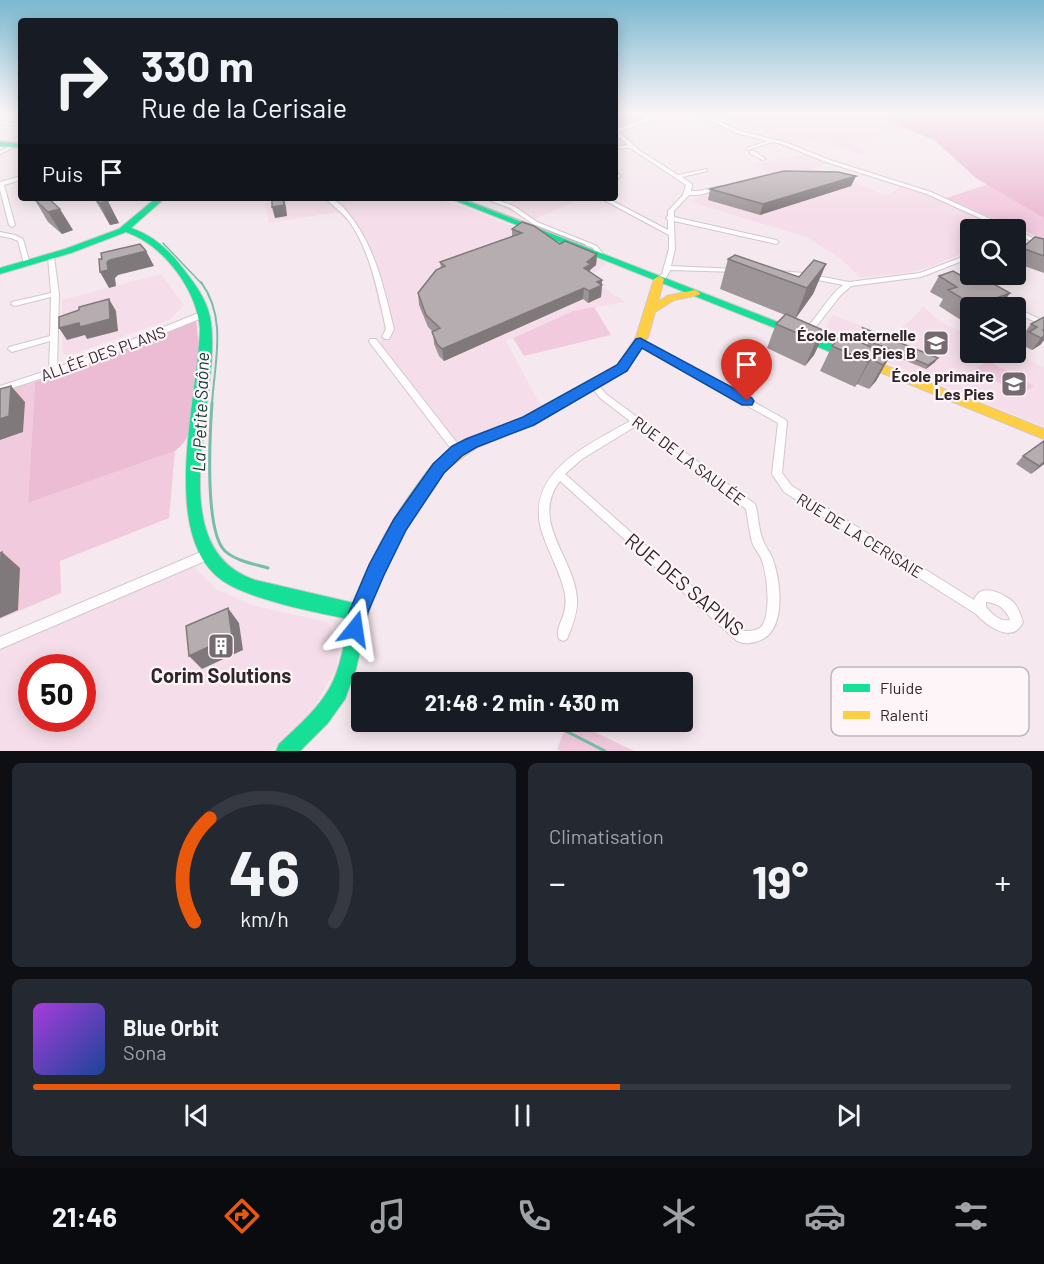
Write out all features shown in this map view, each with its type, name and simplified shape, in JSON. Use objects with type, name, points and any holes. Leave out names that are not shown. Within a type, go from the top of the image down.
[{"type":"main road","points":[[0,271],[51,257],[127,229],[158,201]]},
{"type":"main road","points":[[452,201],[651,279],[659,279]]},
{"type":"main road","points":[[461,201],[600,254],[1044,434]]},
{"type":"main road","points":[[127,229],[148,237],[162,252],[192,286],[204,314],[206,356],[203,365],[196,452],[195,514],[198,531],[208,554],[232,578],[254,587],[359,612]]},
{"type":"main road","points":[[285,751],[324,713],[338,692],[348,664],[359,612],[376,571],[400,525],[438,468],[458,451],[503,429],[529,421],[622,368],[640,342],[659,279]]},
{"type":"main road","points":[[649,311],[671,298],[696,293]]},
{"type":"street","points":[[0,153],[16,147]]},
{"type":"street","points":[[632,147],[658,166],[679,176],[689,184],[688,193],[671,211],[672,249],[668,268],[659,279]]},
{"type":"street","points":[[758,147],[751,150],[764,159]]},
{"type":"street","points":[[792,147],[937,196],[988,219]]},
{"type":"street","points":[[679,176],[705,170]]},
{"type":"street","points":[[12,225],[1,184],[18,179]]},
{"type":"street","points":[[688,193],[732,186]]},
{"type":"street","points":[[331,201],[350,217],[364,240],[390,329],[386,337]]},
{"type":"street","points":[[495,201],[512,207],[535,223],[595,247],[600,254]]},
{"type":"street","points":[[609,201],[671,234]]},
{"type":"street","points":[[618,201],[664,224],[670,221],[776,242]]},
{"type":"street","points":[[0,234],[21,240],[27,264]]},
{"type":"street","points":[[1026,238],[1044,245]]},
{"type":"street","points":[[51,257],[55,294],[52,338],[53,372]]},
{"type":"street","points":[[774,273],[803,275],[849,284],[941,271],[960,261]]},
{"type":"street","points":[[668,268],[743,271]]},
{"type":"street","points":[[801,335],[817,323],[840,289],[849,284]]},
{"type":"street","points":[[983,293],[990,297]]},
{"type":"street","points":[[15,304],[55,294]]},
{"type":"street","name":"ALLÉE DES PLANS","points":[[0,389],[92,359],[204,314]]},
{"type":"street","points":[[1026,315],[1044,324]]},
{"type":"street","points":[[12,349],[52,338]]},
{"type":"street","points":[[373,341],[458,451]]},
{"type":"street","name":"RUE DE LA CERISAIE","points":[[640,342],[783,422],[785,425],[777,468],[777,474],[782,483],[980,610]]},
{"type":"street","name":"RUE DE LA SAULÉE","points":[[590,388],[752,507],[758,545],[766,556],[768,568]]},
{"type":"street","points":[[563,635],[571,608],[571,595],[545,530],[543,514],[546,493],[565,466],[637,421]]},
{"type":"street","name":"RUE DES SAPINS","points":[[558,474],[741,637],[752,639],[761,636],[772,619],[768,568]]},
{"type":"street","points":[[0,644],[208,554]]},
{"type":"shaded area","points":[[840,147],[858,147],[863,150],[864,155]]},
{"type":"shaded area","points":[[942,147],[1044,147],[1044,218],[976,178]]},
{"type":"shaded area","points":[[804,155],[827,163],[814,168],[824,174],[772,175],[754,164]]},
{"type":"shaded area","points":[[770,179],[851,180],[883,195],[894,192],[902,185],[985,219],[960,219],[960,254],[933,266],[911,272],[861,278],[841,259],[806,237],[691,202],[704,194]]},
{"type":"shaded area","points":[[989,184],[1044,218],[1044,241],[1026,232],[1026,219],[995,219],[946,198]]},
{"type":"shaded area","points":[[279,201],[443,201],[607,263],[589,277],[625,302],[573,311],[506,341],[542,408],[457,442],[380,345],[385,330],[367,256],[357,230],[338,212],[269,223],[265,203]]},
{"type":"shaded area","points":[[513,201],[574,201],[533,220],[502,208]]},
{"type":"shaded area","points":[[161,274],[184,305],[169,320],[70,355],[63,354],[62,300]]},
{"type":"shaded area","points":[[922,306],[937,319],[960,332],[960,363],[1026,363],[1026,359],[1044,368],[1044,427],[821,335],[833,315],[888,336],[897,332],[919,312]]},
{"type":"shaded area","points":[[594,307],[611,335],[524,356],[513,338],[573,311]]},
{"type":"shaded area","points":[[196,319],[199,390],[192,426],[185,441],[175,451],[28,503],[35,382],[107,357]]},
{"type":"shaded area","points":[[985,363],[993,363],[1034,386],[1020,395],[974,369]]},
{"type":"shaded area","points":[[35,382],[28,503],[175,451],[169,518],[60,561],[61,593],[0,619],[0,392]]},
{"type":"shaded area","points":[[192,565],[216,589],[251,605],[327,622],[340,645],[336,669],[315,705],[298,728],[270,751],[0,751],[0,646]]},
{"type":"shaded area","points":[[564,732],[594,732],[634,751],[561,751],[557,749]]},
{"type":"building","points":[[784,171],[838,172],[856,176],[763,204],[710,189]]},
{"type":"building","points":[[36,201],[51,201],[60,209],[48,212]]},
{"type":"building","points":[[272,201],[283,201],[284,205],[272,207]]},
{"type":"building","points":[[522,222],[534,226],[560,244],[565,241],[597,254],[587,262],[591,264],[584,268],[602,280],[597,282],[602,285],[589,291],[584,288],[442,349],[432,332],[440,328],[426,315],[418,293],[436,270],[445,266],[440,262],[522,233],[512,229]]},
{"type":"building","points":[[1035,237],[1044,239],[1044,256],[1026,249],[1026,245]]},
{"type":"building","points":[[140,244],[146,251],[110,260],[107,262],[108,270],[100,272],[101,253]]},
{"type":"building","points":[[735,255],[799,277],[814,260],[826,264],[807,288],[728,259]]},
{"type":"building","points":[[953,271],[960,275],[960,285],[996,285],[1010,293],[999,297],[960,297],[948,290],[957,287],[939,276]]},
{"type":"building","points":[[109,299],[110,319],[80,327],[79,323],[59,328],[59,317],[79,310],[79,307]]},
{"type":"building","points":[[786,314],[825,331],[816,341],[776,324]]},
{"type":"building","points":[[1044,317],[1044,336],[1041,338],[1029,332],[1037,327],[1031,324]]},
{"type":"building","points":[[863,328],[938,358],[928,365],[869,341]]},
{"type":"building","points":[[841,335],[890,356],[883,365],[871,359],[868,362],[832,346]]},
{"type":"building","points":[[11,386],[9,416],[0,419],[0,389]]},
{"type":"building","points":[[1044,441],[1044,462],[1039,466],[1023,456]]},
{"type":"building","points":[[2,552],[0,583],[0,553]]},
{"type":"building","points":[[228,608],[232,636],[189,656],[186,626]]},
{"type":"waterway","name":"La Petite Saône","points":[[163,243],[202,284]]},
{"type":"waterway","name":"La Petite Saône","points":[[201,282],[209,296],[217,326],[217,357],[212,405]]},
{"type":"waterway","name":"La Petite Saône","points":[[212,403],[211,503],[218,540],[225,551],[234,557],[268,568]]},
{"type":"waterway","name":"La Petite Saône","points":[[568,732],[605,751]]},
{"type":"tram line","points":[[469,201],[585,245]]},
{"type":"traffic: fast","points":[[0,271],[68,251],[122,231],[157,201]]},
{"type":"traffic: fast","points":[[461,201],[789,330]]},
{"type":"traffic: fast","points":[[127,229],[157,245],[190,285],[202,308],[205,341],[193,486],[198,530],[206,552],[214,563],[228,575],[248,585],[321,605],[359,612]]},
{"type":"traffic: fast","points":[[805,337],[844,353]]},
{"type":"traffic: fast","points":[[286,751],[321,716],[338,692],[347,669],[360,610],[370,583],[408,512],[439,467]]},
{"type":"traffic: slow","points":[[439,467],[472,443],[529,421],[622,368],[642,337],[659,279]]},
{"type":"traffic: slow","points":[[649,311],[671,298],[695,293]]},
{"type":"traffic: slow","points":[[869,363],[1044,434]]},
{"type":"place","name":"École maternelle Les Pies B","points":[[936,343]]},
{"type":"place","name":"École primaire Les Pies","points":[[1014,384]]},
{"type":"place","name":"Corim Solutions","points":[[221,646]]},
{"type":"route","points":[[355,629],[359,612],[376,571],[400,525],[438,468],[458,451],[472,443],[503,429],[529,421],[622,368],[640,342],[747,401]]}]
